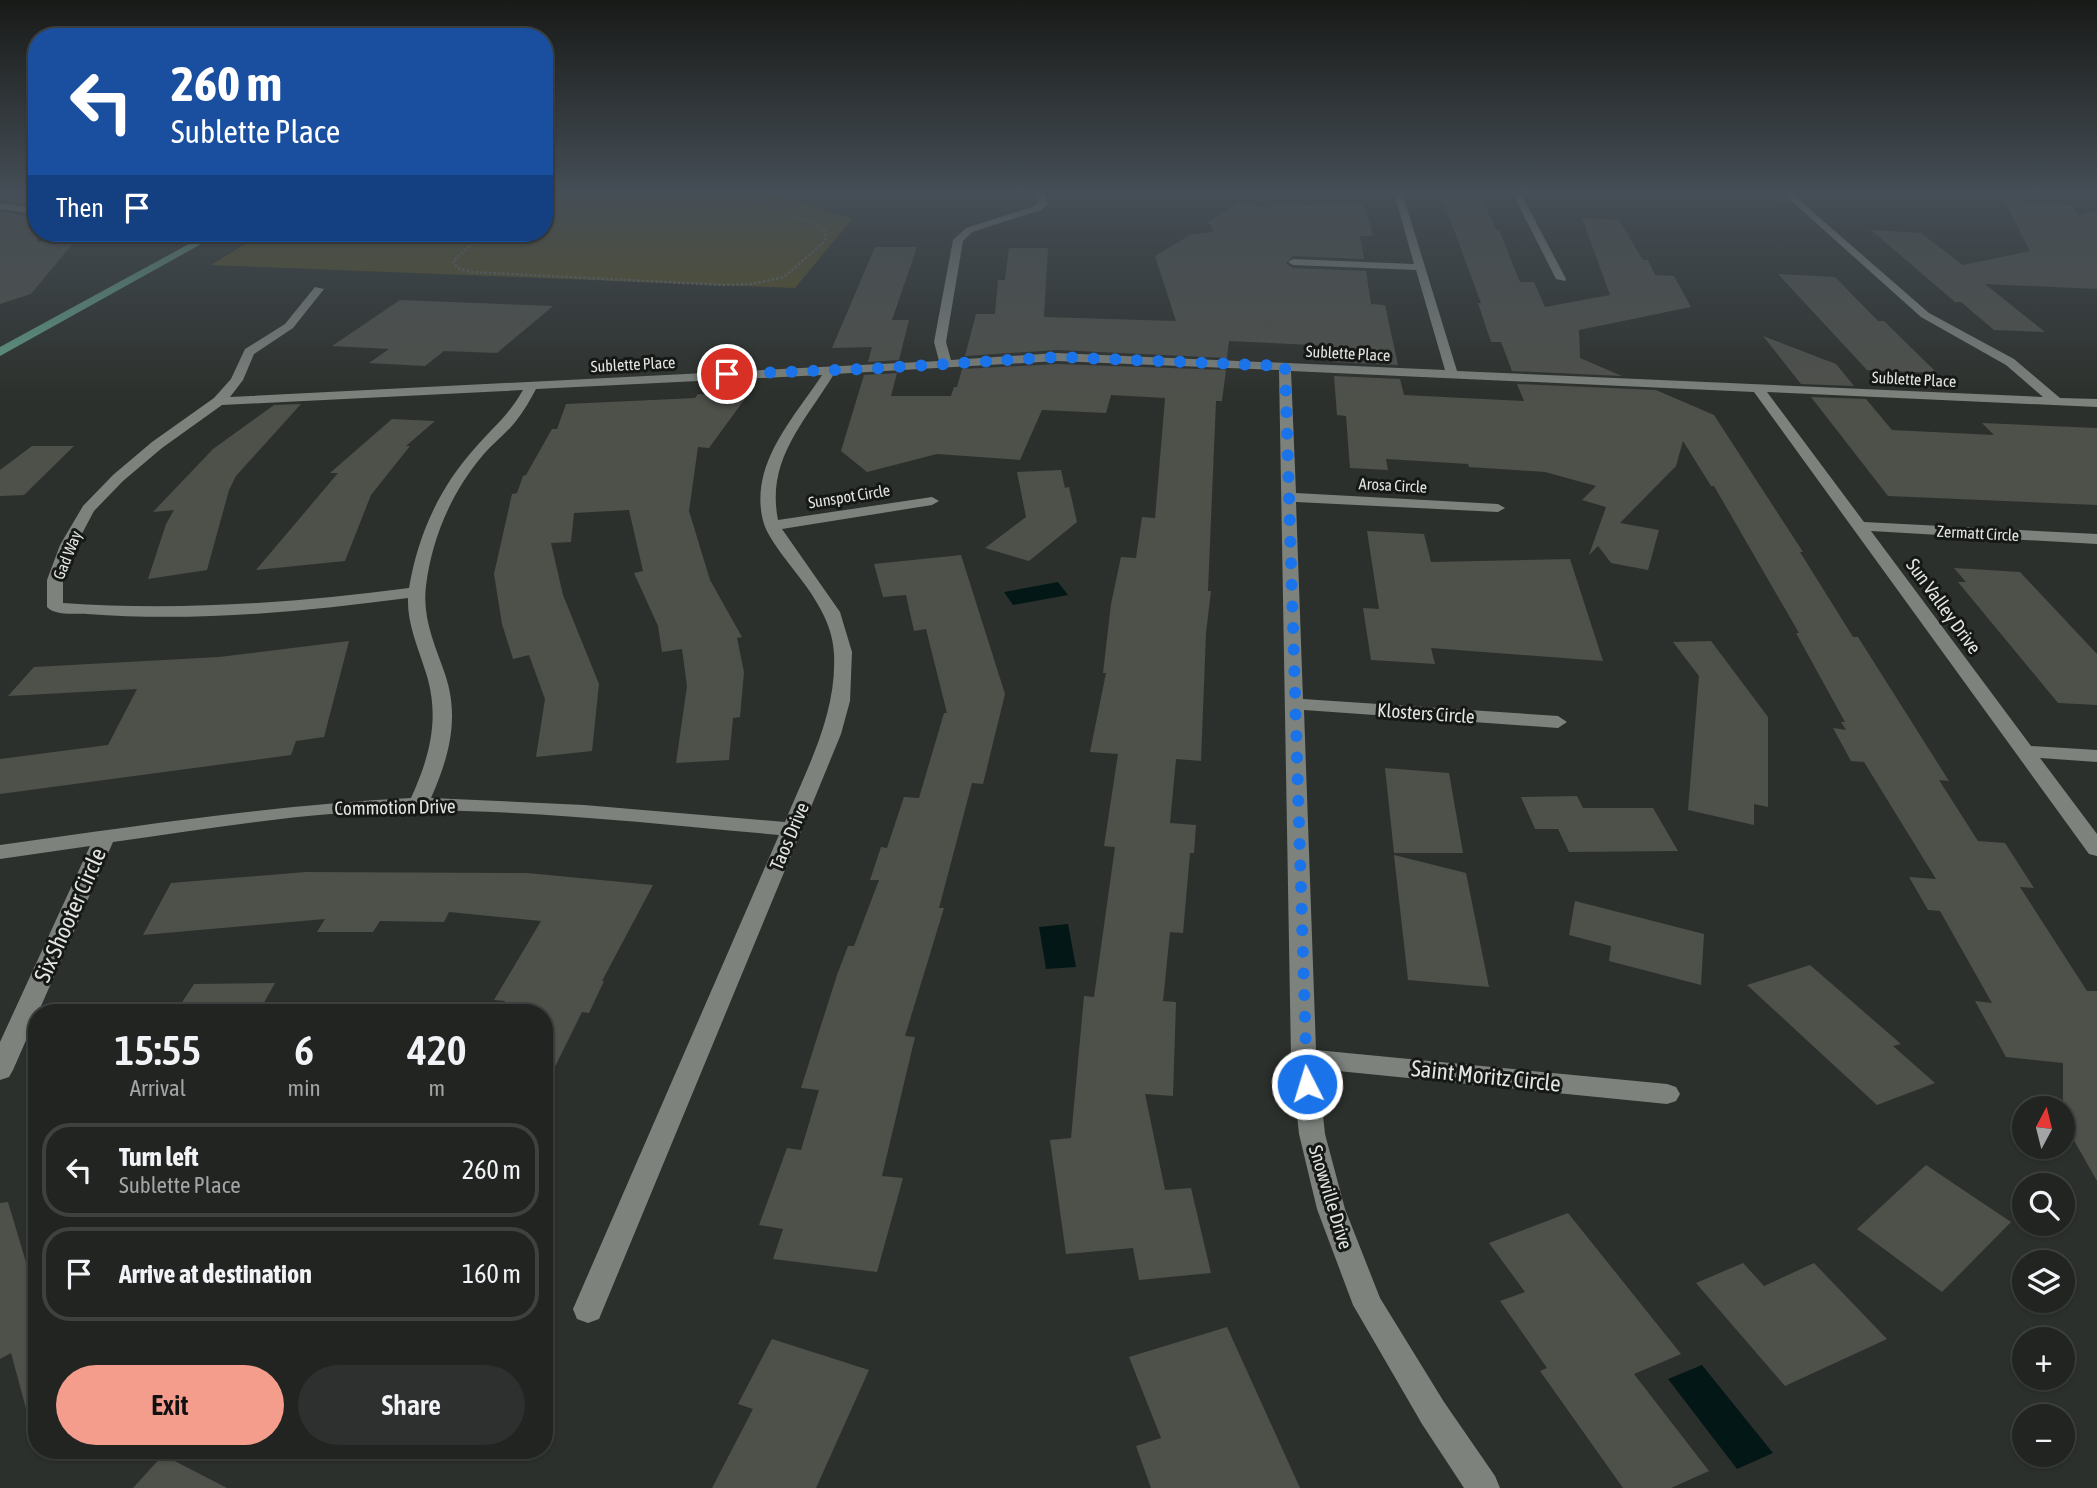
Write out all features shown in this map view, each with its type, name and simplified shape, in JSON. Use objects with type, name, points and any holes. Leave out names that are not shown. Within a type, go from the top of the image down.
[{"type":"main road","points":[[0,352],[164,261]]},
{"type":"street","points":[[946,364],[940,342],[954,261]]},
{"type":"street","points":[[1302,261],[1418,267]]},
{"type":"street","points":[[1417,261],[1452,374]]},
{"type":"street","points":[[1552,261],[1561,279]]},
{"type":"street","points":[[1864,261],[1924,315],[2010,362],[2056,401]]},
{"type":"street","name":"Gad Way","points":[[319,289],[289,326],[249,352],[237,380],[219,401],[157,445],[118,478],[88,509],[68,545],[55,580],[55,607],[115,612],[263,611],[416,592]]},
{"type":"street","name":"Sublette Place","points":[[219,401],[1043,357],[1099,357],[2097,403]]},
{"type":"street","name":"Snowville Drive","points":[[1285,366],[1304,1058],[1312,1134],[1331,1209],[1368,1305],[1433,1413],[1483,1488]]},
{"type":"street","name":"Taos Drive","points":[[588,1309],[792,829],[831,734],[841,701],[843,652],[832,612],[772,526],[767,500],[769,476],[776,455],[831,370]]},
{"type":"street","points":[[418,804],[434,768],[444,732],[443,701],[422,638],[416,592],[428,534],[446,494],[481,449],[513,417],[532,385]]},
{"type":"street","name":"Sun Valley Drive","points":[[1757,387],[2097,849]]},
{"type":"street","name":"Arosa Circle","points":[[1287,497],[1497,508]]},
{"type":"street","name":"Sunspot Circle","points":[[772,526],[932,501]]},
{"type":"street","name":"Zermatt Circle","points":[[1859,526],[2097,539]]},
{"type":"street","name":"Klosters Circle","points":[[1294,704],[1558,722]]},
{"type":"street","points":[[2025,751],[2097,756]]},
{"type":"street","name":"Commotion Drive","points":[[0,852],[234,818],[335,808],[418,804],[584,811],[792,829]]},
{"type":"street","name":"Six Shooter Circle","points":[[30,1004],[105,837]]},
{"type":"street","name":"Six Shooter Circle","points":[[0,1070],[28,1008]]},
{"type":"street","name":"Saint Moritz Circle","points":[[1304,1058],[1667,1094]]},
{"type":"path","points":[[453,261],[457,268],[471,272],[723,285],[768,282],[784,277],[802,261]]},
{"type":"shaded area","points":[[217,261],[817,261],[795,288],[211,265]]},
{"type":"shaded area","points":[[1058,582],[1068,595],[1013,605],[1004,592]]},
{"type":"shaded area","points":[[1068,924],[1076,967],[1046,969],[1039,927]]},
{"type":"shaded area","points":[[1702,1365],[1773,1453],[1737,1469],[1668,1379]]},
{"type":"building","points":[[0,261],[58,261],[31,294],[0,304]]},
{"type":"building","points":[[869,261],[912,261],[892,320],[909,320],[899,360],[868,362],[872,347],[832,348]]},
{"type":"building","points":[[1007,261],[1047,261],[1044,317],[1176,321],[1157,261],[1288,261],[1286,263],[1293,268],[1366,271],[1371,304],[1385,305],[1398,365],[1333,362],[1331,346],[1229,341],[1227,358],[1057,350],[965,356],[976,314],[995,314],[998,280],[1005,280]]},
{"type":"building","points":[[1466,261],[1512,261],[1520,282],[1534,282],[1545,307],[1610,295],[1598,261],[1649,261],[1655,275],[1674,276],[1691,307],[1579,330],[1580,358],[1622,376],[1512,371],[1501,342],[1491,342],[1478,303],[1481,303]]},
{"type":"building","points":[[1908,261],[1958,261],[1963,265],[1980,261],[2097,261],[2097,289],[1985,284],[2045,332],[1994,330],[1961,302],[1955,302]]},
{"type":"building","points":[[1778,274],[1835,277],[1878,321],[1884,321],[1937,373],[1867,370]]},
{"type":"building","points":[[400,300],[553,306],[497,353],[444,351],[425,366],[369,363],[389,349],[332,346]]},
{"type":"building","points":[[1763,336],[1836,364],[1854,386],[1801,384]]},
{"type":"building","points":[[1057,364],[1226,370],[1222,401],[1216,401],[1208,591],[1211,591],[1206,633],[1201,761],[1176,759],[1170,823],[1196,825],[1194,853],[1190,853],[1183,933],[1170,932],[1163,1001],[1176,1002],[1173,1096],[1145,1094],[1165,1190],[1191,1188],[1211,1273],[1139,1280],[1133,1248],[1066,1254],[1050,1140],[1071,1138],[1084,996],[1094,997],[1115,847],[1104,846],[1118,754],[1090,752],[1106,673],[1103,673],[1111,604],[1121,557],[1136,558],[1142,517],[1155,518],[1165,398],[1111,395],[1106,413],[1042,410],[1020,460],[937,454],[867,472],[841,451],[864,375],[897,373],[891,396],[951,396],[954,387],[957,387],[962,369]]},
{"type":"building","points":[[1334,376],[1400,379],[1404,395],[1524,401],[1517,384],[1656,390],[1714,415],[1803,552],[1800,552],[1853,637],[1858,637],[1949,781],[1939,780],[1978,841],[2005,843],[2034,888],[2020,887],[2087,991],[2097,991],[2097,1181],[2076,1144],[2076,1096],[2063,1096],[2063,1063],[2006,1057],[1975,1001],[1992,1003],[1940,911],[1928,910],[1909,877],[1936,879],[1864,762],[1851,761],[1833,728],[1846,730],[1841,722],[1845,722],[1796,633],[1799,633],[1714,486],[1711,486],[1683,441],[1676,466],[1620,523],[1659,530],[1648,570],[1611,563],[1598,546],[1589,555],[1606,507],[1582,500],[1596,486],[1545,472],[1469,467],[1468,464],[1386,459],[1388,470],[1350,468],[1346,416],[1337,415]]},
{"type":"building","points":[[698,394],[747,396],[709,448],[698,447],[689,511],[710,580],[742,637],[737,638],[744,672],[740,717],[733,718],[729,760],[676,763],[687,686],[682,649],[662,652],[658,626],[634,573],[643,571],[629,510],[574,513],[571,542],[551,543],[563,595],[599,684],[592,751],[536,757],[545,699],[529,655],[513,659],[502,624],[494,574],[512,494],[517,493],[523,476],[552,429],[557,429],[566,404],[695,398]]},
{"type":"building","points":[[1811,397],[1866,399],[1892,430],[1994,435],[1982,423],[2097,428],[2097,505],[1888,496]]},
{"type":"building","points":[[301,404],[236,476],[229,490],[207,570],[148,579],[166,524],[174,510],[153,512],[213,449],[274,405]]},
{"type":"building","points":[[392,419],[435,421],[406,446],[410,446],[371,495],[345,561],[256,570],[338,473],[330,473]]},
{"type":"building","points":[[32,446],[74,446],[24,495],[0,496],[0,470]]},
{"type":"building","points":[[1061,470],[1065,488],[1069,487],[1077,522],[1029,561],[985,548],[1026,517],[1017,472]]},
{"type":"building","points":[[1367,531],[1424,534],[1431,562],[1570,559],[1603,661],[1431,648],[1435,664],[1371,660],[1363,608],[1379,609]]},
{"type":"building","points":[[961,555],[1005,694],[983,784],[972,783],[939,908],[944,908],[905,1036],[915,1037],[882,1176],[903,1178],[877,1272],[773,1259],[783,1229],[759,1225],[787,1148],[801,1150],[819,1090],[801,1088],[837,975],[848,946],[854,946],[879,880],[870,880],[881,847],[887,848],[904,797],[919,798],[944,713],[947,713],[926,629],[914,631],[906,595],[883,597],[874,564]]},
{"type":"building","points":[[1954,568],[2020,572],[2097,654],[2097,705],[2058,703],[1958,582],[1966,582]]},
{"type":"building","points":[[349,641],[324,737],[296,741],[291,755],[0,794],[0,759],[108,745],[137,689],[8,696],[34,667],[219,657]]},
{"type":"building","points":[[1711,641],[1768,717],[1768,807],[1754,804],[1754,825],[1688,810],[1699,676],[1673,642]]},
{"type":"building","points":[[1385,768],[1449,773],[1463,853],[1394,853]]},
{"type":"building","points":[[1577,796],[1583,808],[1653,808],[1678,851],[1569,852],[1558,829],[1535,829],[1521,797]]},
{"type":"building","points":[[1394,855],[1466,873],[1489,987],[1408,980]]},
{"type":"building","points":[[306,872],[527,873],[653,885],[602,981],[589,1013],[582,1012],[553,1071],[553,1004],[503,1004],[505,1001],[494,1000],[541,921],[449,912],[444,922],[380,921],[373,932],[317,932],[325,919],[143,935],[171,883]]},
{"type":"building","points":[[1575,901],[1704,934],[1701,985],[1609,961],[1611,946],[1569,935]]},
{"type":"building","points":[[1810,965],[1901,1044],[1893,1046],[1935,1083],[1877,1105],[1747,985]]},
{"type":"building","points":[[275,983],[263,1004],[181,1004],[194,984]]},
{"type":"building","points":[[1926,1165],[2011,1222],[1942,1292],[1857,1229]]},
{"type":"building","points":[[8,1202],[28,1269],[28,1412],[11,1353],[0,1359],[0,1203]]},
{"type":"building","points":[[1568,1213],[1681,1354],[1634,1374],[1709,1471],[1671,1488],[1623,1488],[1540,1371],[1547,1368],[1500,1301],[1525,1292],[1489,1243]]},
{"type":"building","points":[[1743,1263],[1764,1286],[1814,1263],[1887,1339],[1785,1386],[1696,1283]]},
{"type":"building","points":[[1227,1327],[1300,1488],[1151,1488],[1136,1446],[1161,1438],[1129,1357]]},
{"type":"building","points":[[772,1339],[869,1370],[816,1488],[712,1488],[753,1409],[738,1404]]},
{"type":"building","points":[[159,1459],[171,1459],[227,1488],[133,1488]]},
{"type":"route","points":[[727,374],[865,369],[1057,357],[1285,366],[1304,1058],[1307,1084]]}]
